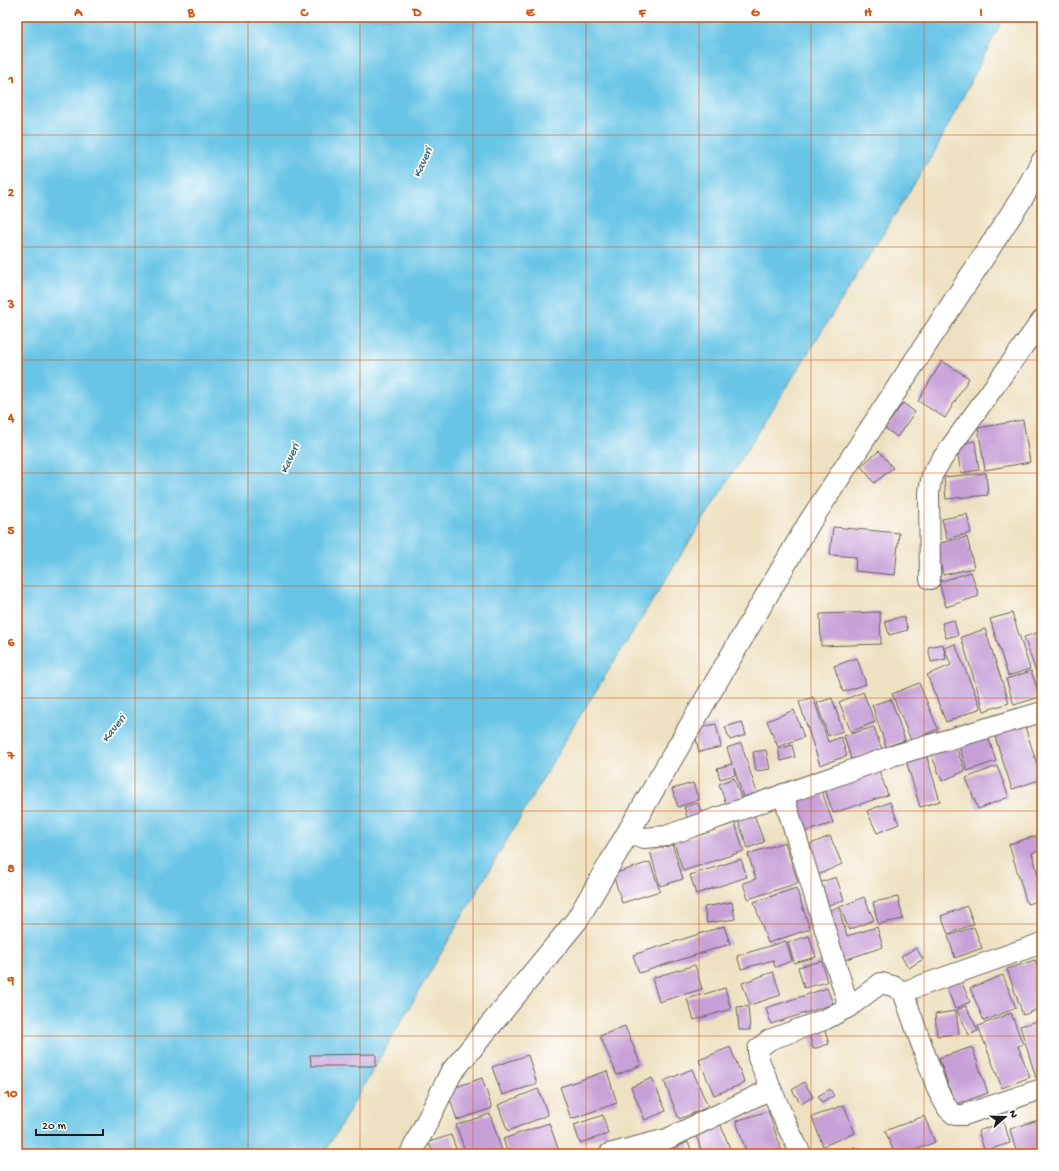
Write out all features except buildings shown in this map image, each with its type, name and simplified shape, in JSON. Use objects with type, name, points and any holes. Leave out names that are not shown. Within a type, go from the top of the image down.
[{"type":"street","points":[[411,1154],[451,1073],[577,920],[809,524],[1018,205],[1042,162]]},
{"type":"street","points":[[930,579],[930,492],[932,475],[1042,320]]},
{"type":"street","points":[[627,833],[644,838],[666,836],[892,756],[1042,712]]},
{"type":"street","points":[[783,794],[849,1007]]},
{"type":"street","points":[[903,992],[1042,943]]},
{"type":"street","points":[[801,1154],[787,1126],[758,1058],[758,1050],[769,1040],[826,1019],[849,1007],[881,983],[893,986],[903,992],[938,1091],[948,1109],[955,1115],[964,1115],[1042,1089]]},
{"type":"street","points":[[609,1154],[667,1138],[771,1089]]},
{"type":"water","name":"Kaveri","points":[[17,17],[1004,17],[935,151],[573,727],[324,1154],[17,1154]]}]
